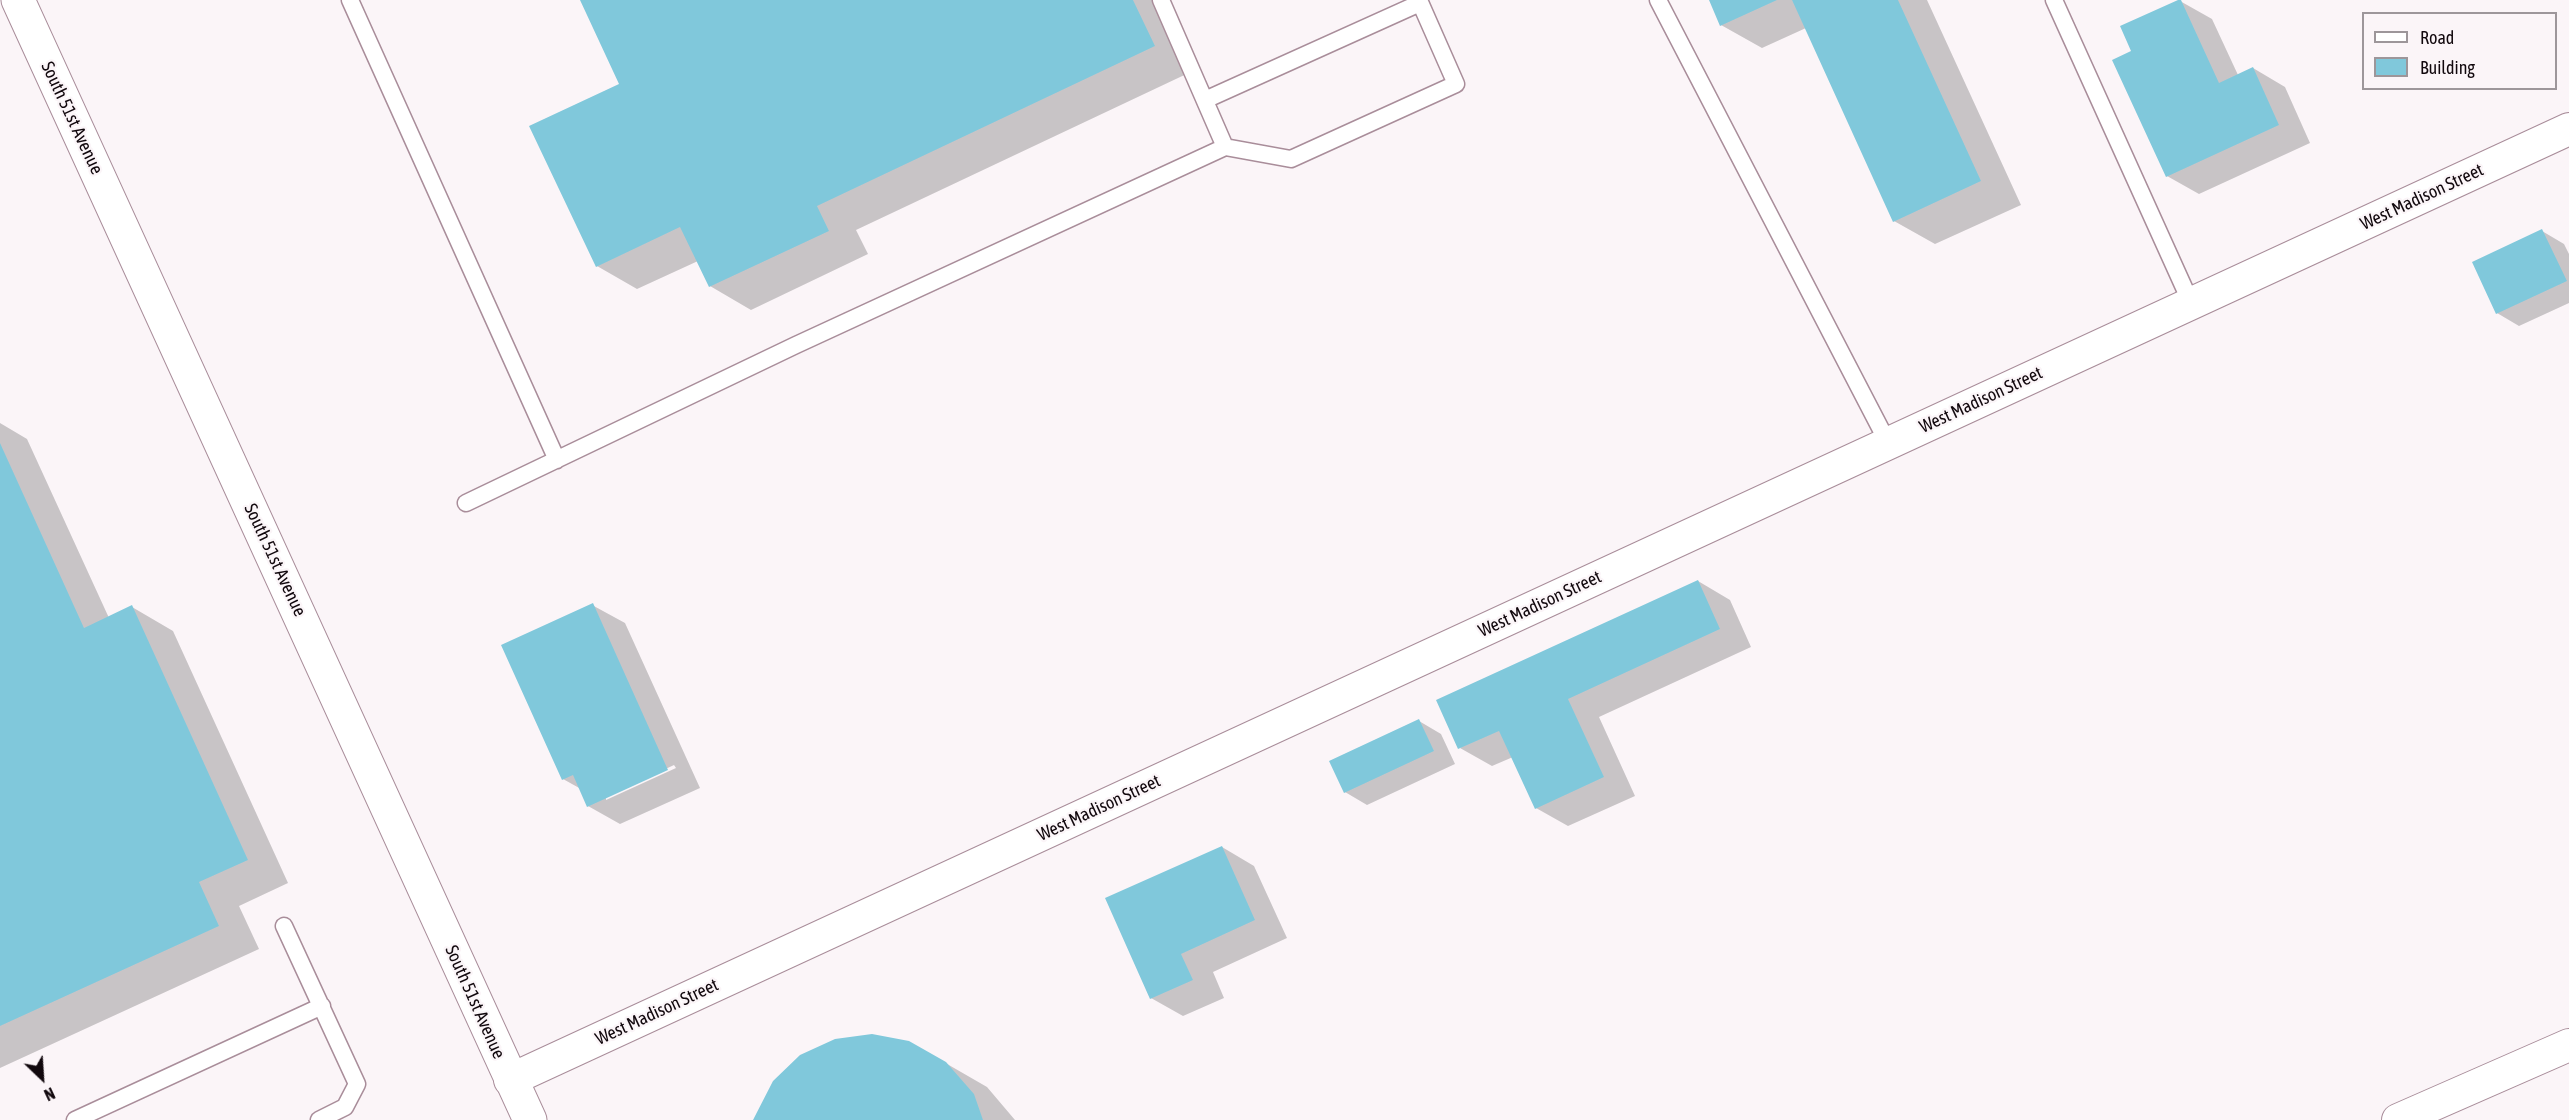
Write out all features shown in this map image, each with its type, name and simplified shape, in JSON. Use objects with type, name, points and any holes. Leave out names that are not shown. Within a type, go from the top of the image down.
[{"type":"main road","name":"South 51st Avenue","points":[[18,0],[530,1120]]},
{"type":"street","name":"West Madison Street","points":[[510,1080],[2569,129]]},
{"type":"street","points":[[2398,1120],[2569,1045]]},
{"type":"lane","points":[[350,0],[558,459]]},
{"type":"lane","points":[[1161,0],[1225,147]]},
{"type":"lane","points":[[1658,0],[1888,443]]},
{"type":"lane","points":[[2054,0],[2191,303]]},
{"type":"lane","points":[[466,503],[796,345],[1225,147],[1291,159],[1456,84],[1419,1],[1205,100]]},
{"type":"lane","points":[[284,926],[357,1084],[345,1107],[319,1120]]},
{"type":"lane","points":[[75,1120],[322,1006]]},
{"type":"building","points":[[580,0],[1133,0],[1155,46],[817,206],[829,231],[709,287],[680,227],[596,267],[529,126],[619,84]]},
{"type":"building","points":[[1709,0],[1777,0],[1720,26]]},
{"type":"building","points":[[1792,0],[1898,0],[1981,181],[1893,222]]},
{"type":"building","points":[[2181,0],[2219,83],[2253,67],[2279,125],[2166,177],[2112,60],[2131,51],[2120,26]]},
{"type":"building","points":[[2542,229],[2567,281],[2496,314],[2472,262]]},
{"type":"building","points":[[0,443],[84,628],[132,605],[248,860],[199,882],[219,926],[0,1026]]},
{"type":"building","points":[[1698,580],[1720,629],[1568,699],[1604,777],[1535,809],[1499,731],[1458,749],[1436,700]]},
{"type":"building","points":[[593,603],[668,770],[587,807],[573,775],[562,780],[501,645]]},
{"type":"building","points":[[1419,719],[1434,751],[1344,793],[1329,761]]},
{"type":"building","points":[[1222,846],[1255,920],[1181,954],[1193,980],[1150,999],[1105,898]]},
{"type":"building","points":[[872,1034],[909,1041],[946,1062],[974,1094],[983,1120],[753,1120],[773,1081],[800,1055],[835,1039]]}]
